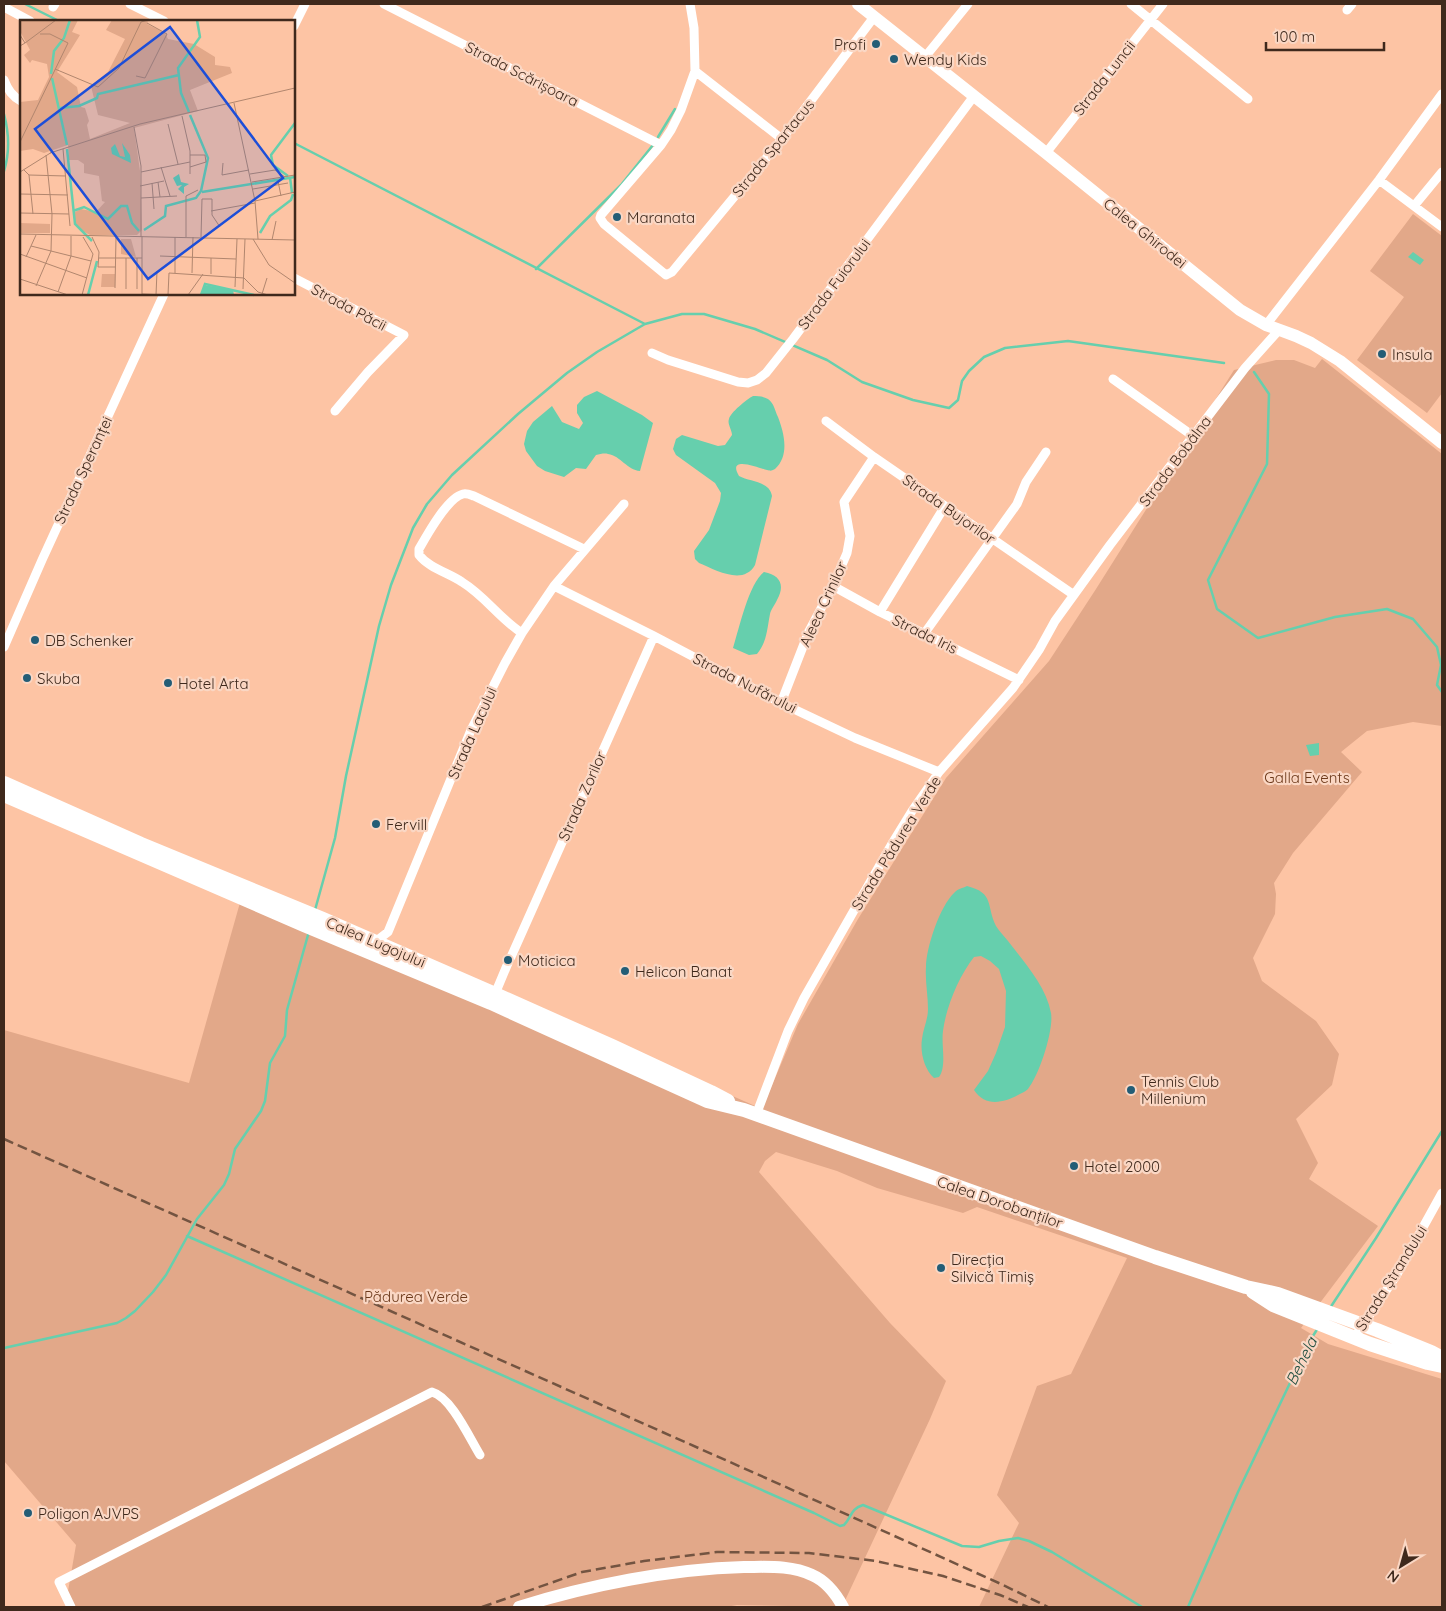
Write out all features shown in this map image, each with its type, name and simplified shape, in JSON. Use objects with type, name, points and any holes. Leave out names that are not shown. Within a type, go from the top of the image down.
[{"type":"main road","name":"Calea Lugojului","points":[[4,783],[141,844],[495,994],[711,1092],[750,1112]]},
{"type":"main road","name":"Calea Lugojului","points":[[4,795],[490,1004],[707,1101],[750,1112]]},
{"type":"main road","name":"Calea Dorobanților","points":[[750,1112],[1002,1203],[1246,1287],[1273,1305],[1315,1314],[1331,1321],[1354,1338],[1442,1366]]},
{"type":"main road","name":"Calea Dorobanților","points":[[1331,1321],[1363,1325],[1442,1358]]},
{"type":"street","points":[[130,4],[162,20]]},
{"type":"street","points":[[295,24],[305,4]]},
{"type":"street","name":"Strada Scărișoara","points":[[384,4],[661,145]]},
{"type":"street","points":[[661,145],[681,110],[695,71],[694,28],[690,4]]},
{"type":"street","name":"Calea Ghirodei","points":[[858,4],[1240,310],[1266,326],[1311,343],[1335,358],[1442,443]]},
{"type":"street","points":[[925,57],[968,4]]},
{"type":"street","points":[[1131,4],[1248,99]]},
{"type":"street","name":"Strada Luncii","points":[[1046,153],[1163,4]]},
{"type":"street","points":[[4,7],[28,20]]},
{"type":"street","name":"Strada Spartacus","points":[[661,145],[631,182],[603,212],[600,218],[604,224],[666,274],[672,272],[782,139],[874,17]]},
{"type":"street","points":[[695,71],[782,139]]},
{"type":"street","points":[[4,80],[13,96],[20,100]]},
{"type":"street","points":[[1266,326],[1379,180],[1442,94]]},
{"type":"street","name":"Strada Fuiorului","points":[[652,353],[676,363],[745,383],[754,382],[764,375],[793,339],[974,96]]},
{"type":"street","points":[[1414,206],[1442,172]]},
{"type":"street","points":[[1379,180],[1442,227]]},
{"type":"street","name":"Strada Păcii","points":[[295,279],[404,335],[368,372],[335,411]]},
{"type":"street","name":"Strada Speranței","points":[[4,646],[164,295]]},
{"type":"street","name":"Strada Bobâlna","points":[[1074,595],[1245,368],[1279,330]]},
{"type":"street","points":[[1113,379],[1193,436]]},
{"type":"street","name":"Strada Bujorilor","points":[[826,421],[992,540],[1074,595]]},
{"type":"street","points":[[924,634],[1018,504],[1026,482],[1046,452]]},
{"type":"street","name":"Aleea Crinilor","points":[[780,703],[809,631],[847,553],[850,539],[844,502],[874,457]]},
{"type":"street","points":[[522,633],[512,626],[476,591],[428,563],[420,555],[419,549],[449,504],[462,494],[474,496],[584,550]]},
{"type":"street","name":"Strada Lacului","points":[[388,932],[471,730],[500,672],[522,633],[554,586],[624,504]]},
{"type":"street","points":[[880,612],[945,506]]},
{"type":"street","name":"Strada Nufărului","points":[[554,586],[654,636],[780,703],[856,738],[939,772]]},
{"type":"street","name":"Strada Iris","points":[[832,586],[880,612],[1019,680]]},
{"type":"street","name":"Strada Pădurea Verde","points":[[750,1112],[812,982],[893,842],[939,772],[1019,680],[1039,650],[1054,621],[1074,595]]},
{"type":"street","name":"Strada Zorilor","points":[[495,994],[654,636]]},
{"type":"street","points":[[375,942],[388,932],[393,950]]},
{"type":"street","name":"Strada Ștrandului","points":[[1354,1338],[1396,1276],[1442,1192]]},
{"type":"street","points":[[71,1607],[59,1582],[432,1392],[447,1401],[480,1455]]},
{"type":"street","points":[[519,1607],[557,1595],[658,1576],[712,1568],[773,1566],[797,1570],[821,1579],[839,1599],[843,1607]]},
{"type":"green space","points":[[1413,214],[1442,236],[1442,393],[1427,413],[1357,360],[1404,297],[1370,271]]},
{"type":"green space","name":"Pădurea Verde","points":[[1322,359],[1442,454],[1442,726],[1413,722],[1367,731],[1341,752],[1362,772],[1293,853],[1274,883],[1276,894],[1275,914],[1253,958],[1262,981],[1316,1021],[1339,1054],[1332,1085],[1296,1119],[1318,1163],[1309,1179],[1378,1226],[1301,1328],[1328,1344],[1442,1379],[1442,1607],[979,1607],[1019,1523],[997,1495],[1037,1386],[1071,1374],[1127,1258],[977,1207],[963,1213],[877,1188],[837,1171],[776,1152],[765,1161],[759,1172],[890,1323],[946,1381],[842,1607],[737,1605],[726,1607],[72,1607],[67,1597],[76,1545],[4,1461],[4,1030],[189,1083],[243,892],[311,910],[762,1109],[798,1024],[858,919],[946,778],[1049,661],[1234,370],[1276,360],[1294,360],[1315,368]]},
{"type":"shaded area","points":[[1413,252],[1424,260],[1420,265],[1408,257]]},
{"type":"shaded area","points":[[597,391],[653,423],[640,471],[631,468],[613,455],[605,454],[596,455],[586,469],[576,468],[564,477],[545,471],[537,466],[526,451],[524,444],[527,431],[533,422],[552,406],[562,422],[579,429],[583,423],[577,413],[577,405],[584,397]]},
{"type":"shaded area","points":[[753,396],[766,398],[773,405],[782,430],[784,451],[780,463],[772,470],[746,464],[737,466],[736,469],[739,476],[768,487],[772,496],[755,565],[744,575],[736,575],[713,569],[699,563],[695,559],[694,551],[709,530],[720,501],[721,493],[715,483],[676,455],[673,449],[676,439],[682,435],[718,446],[725,445],[732,435],[729,423],[730,416],[739,406]]},
{"type":"shaded area","points":[[764,572],[778,578],[781,590],[771,612],[763,645],[757,654],[749,655],[733,648],[749,596]]},
{"type":"shaded area","points":[[1319,743],[1319,755],[1310,756],[1306,745]]},
{"type":"shaded area","points":[[967,886],[982,892],[986,896],[996,926],[1039,984],[1051,1013],[1048,1041],[1041,1064],[1032,1083],[1024,1092],[1012,1098],[994,1102],[983,1099],[974,1090],[988,1071],[1005,1027],[1006,991],[999,969],[990,961],[981,956],[974,957],[963,973],[954,992],[945,1022],[943,1067],[939,1077],[934,1078],[925,1065],[922,1055],[922,1039],[928,1009],[926,967],[928,949],[944,907],[957,890]]},
{"type":"waterway","points":[[25,4],[57,20]]},
{"type":"waterway","points":[[658,137],[675,109]]},
{"type":"waterway","points":[[4,114],[8,142],[4,171]]},
{"type":"waterway","points":[[295,144],[645,324]]},
{"type":"waterway","points":[[536,269],[621,185],[653,145]]},
{"type":"waterway","points":[[315,910],[335,838],[346,776],[379,626],[391,585],[413,528],[427,504],[452,475],[518,414],[567,373],[597,352],[645,324],[682,314],[704,314],[755,329],[827,360],[862,382],[913,400],[949,408],[958,400],[962,381],[969,371],[984,357],[1005,348],[1068,341],[1224,363]]},
{"type":"waterway","points":[[1254,372],[1269,394],[1267,464],[1208,580],[1217,609],[1258,638],[1335,617],[1387,609],[1413,619],[1437,647],[1441,665],[1437,685],[1442,692]]},
{"type":"waterway","points":[[4,1348],[117,1323],[135,1311],[166,1275],[197,1219],[224,1185],[229,1174],[235,1149],[261,1111],[265,1101],[270,1063],[285,1036],[287,1010],[308,935]]},
{"type":"waterway","name":"Behela","points":[[1330,1308],[1442,1131]]},
{"type":"waterway","points":[[187,1236],[840,1526],[847,1522],[853,1511],[863,1505],[962,1546],[979,1547],[1018,1538],[1052,1552],[1142,1607]]},
{"type":"waterway","name":"Behela","points":[[1188,1607],[1238,1492],[1318,1328]]},
{"type":"railway","points":[[4,1139],[768,1479],[1048,1607]]},
{"type":"railway","points":[[482,1607],[582,1572],[644,1561],[717,1552],[809,1553],[876,1561],[943,1576],[1000,1595],[1028,1607]]},
{"type":"place","name":"Profi","points":[[876,44]]},
{"type":"place","name":"Wendy Kids","points":[[894,59]]},
{"type":"place","name":"Maranata","points":[[617,217]]},
{"type":"place","name":"Insula","points":[[1382,354]]},
{"type":"place","name":"DB Schenker","points":[[35,640]]},
{"type":"place","name":"Skuba","points":[[27,678]]},
{"type":"place","name":"Hotel Arta","points":[[168,683]]},
{"type":"place","name":"Fervill","points":[[376,824]]},
{"type":"place","name":"Moticica","points":[[508,960]]},
{"type":"place","name":"Helicon Banat","points":[[625,971]]},
{"type":"place","name":"Tennis Club Millenium","points":[[1131,1090]]},
{"type":"place","name":"Hotel 2000","points":[[1074,1166]]},
{"type":"place","name":"Direcția Silvică Timiș","points":[[941,1268]]},
{"type":"place","name":"Poligon AJVPS","points":[[28,1513]]},
{"type":"park label","name":"Galla Events","points":[[1307,777]]}]
